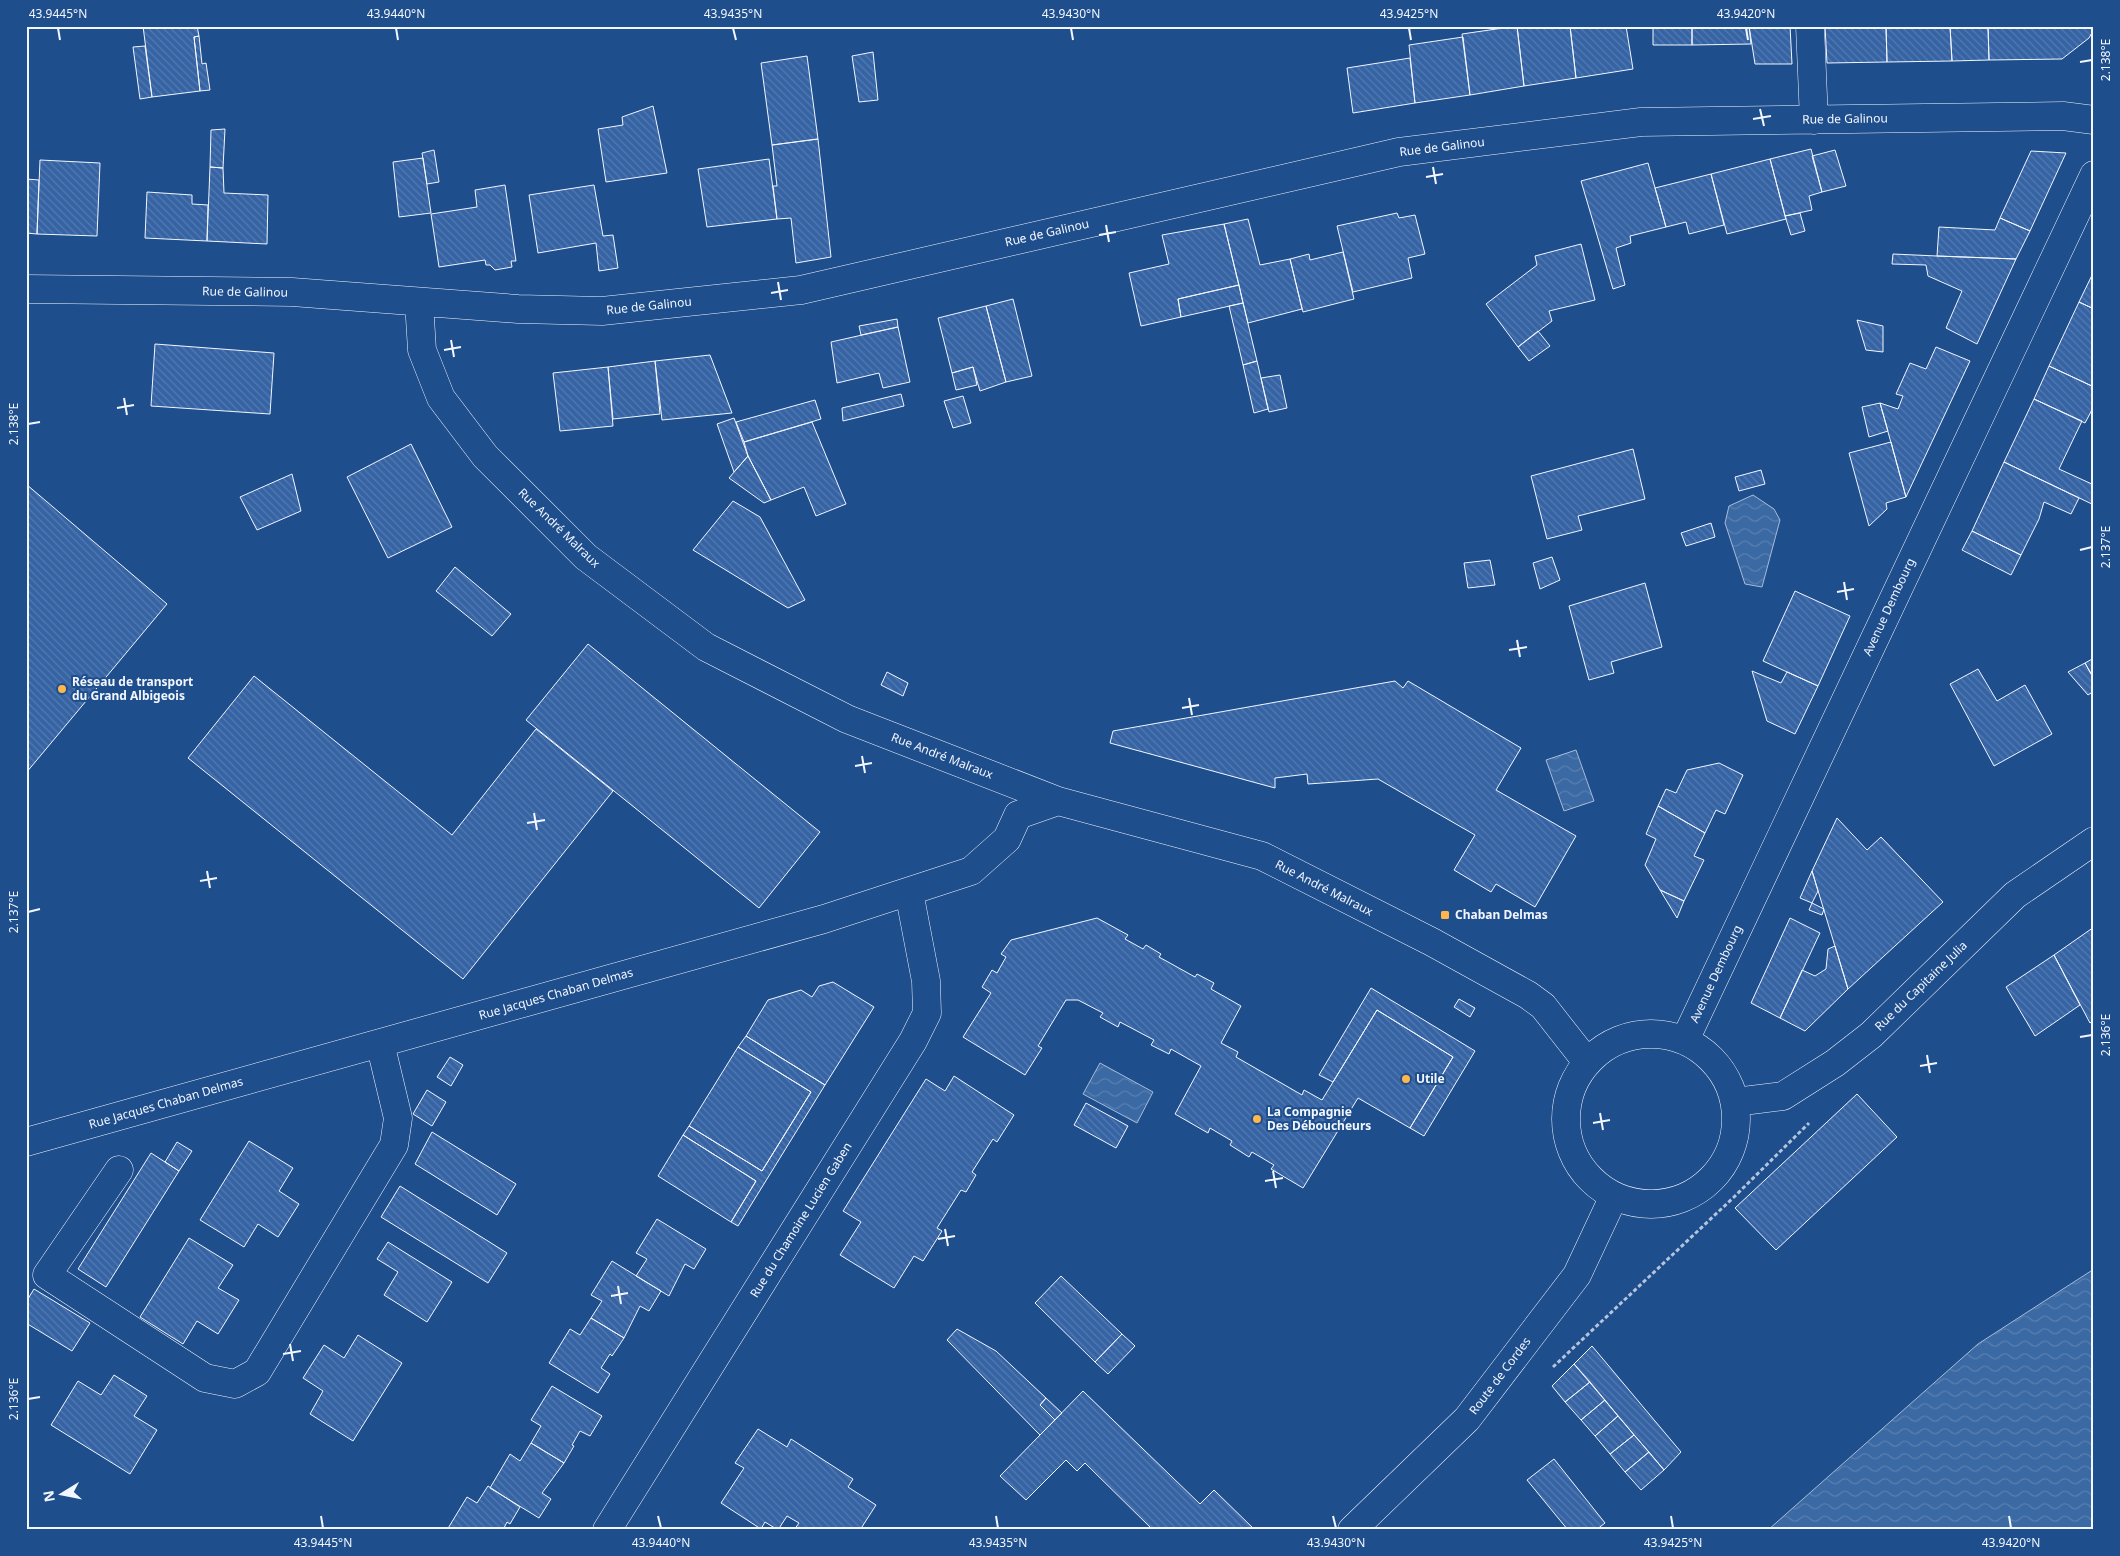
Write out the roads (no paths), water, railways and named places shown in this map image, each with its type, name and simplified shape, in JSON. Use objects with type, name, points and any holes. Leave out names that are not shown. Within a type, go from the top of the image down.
[{"type":"street","points":[[1810,26],[1814,120]]},
{"type":"street","name":"Rue de Galinou","points":[[26,289],[292,292],[518,309],[602,311],[801,290],[1399,152],[1641,122],[2063,116],[2094,120]]},
{"type":"street","name":"Avenue Dembourg","points":[[1685,1040],[2094,175]]},
{"type":"street","name":"Rue André Malraux","points":[[419,302],[422,350],[441,398],[485,456],[586,558],[706,647],[847,719],[1058,800],[1262,856],[1432,942],[1528,995],[1543,1006],[1587,1062]]},
{"type":"street","name":"Rue Jacques Chaban Delmas","points":[[26,1142],[815,922],[909,892],[971,871],[1007,839],[1018,815],[1058,800]]},
{"type":"street","name":"Rue du Capitaine Julia","points":[[1735,1102],[1783,1096],[1836,1063],[1871,1035],[2015,895],[2094,840]]},
{"type":"street","name":"Rue du Chamoine Lucien Gaben","points":[[607,1530],[908,1049],[927,1013],[926,981],[909,892]]},
{"type":"street","points":[[1659,1033],[1685,1040],[1708,1055],[1725,1076],[1735,1102],[1736,1129],[1729,1155],[1714,1177],[1692,1194],[1667,1203],[1640,1204],[1614,1196],[1592,1181],[1576,1160],[1568,1136],[1566,1110],[1573,1084],[1587,1062],[1608,1045],[1632,1035],[1659,1033]]},
{"type":"street","points":[[119,1170],[47,1275],[205,1378],[235,1384],[257,1372],[394,1145],[398,1118],[380,1043]]},
{"type":"street","name":"Route de Cordes","points":[[1352,1530],[1468,1419],[1577,1275],[1614,1196]]},
{"type":"water","points":[[1753,495],[1774,509],[1780,520],[1762,587],[1745,584],[1725,523],[1729,506]]},
{"type":"water","points":[[1576,750],[1594,801],[1564,811],[1546,760]]},
{"type":"water","points":[[1100,1063],[1153,1092],[1137,1123],[1083,1094]]},
{"type":"water","points":[[2094,1269],[2094,1530],[1768,1530],[1978,1344]]},
{"type":"place","name":"Réseau de transport du Grand Albigeois","points":[[62,689]]},
{"type":"place","name":"Chaban Delmas","points":[[1445,915]]},
{"type":"place","name":"Utile","points":[[1406,1079]]},
{"type":"place","name":"La Compagnie Des Déboucheurs","points":[[1257,1119]]}]
